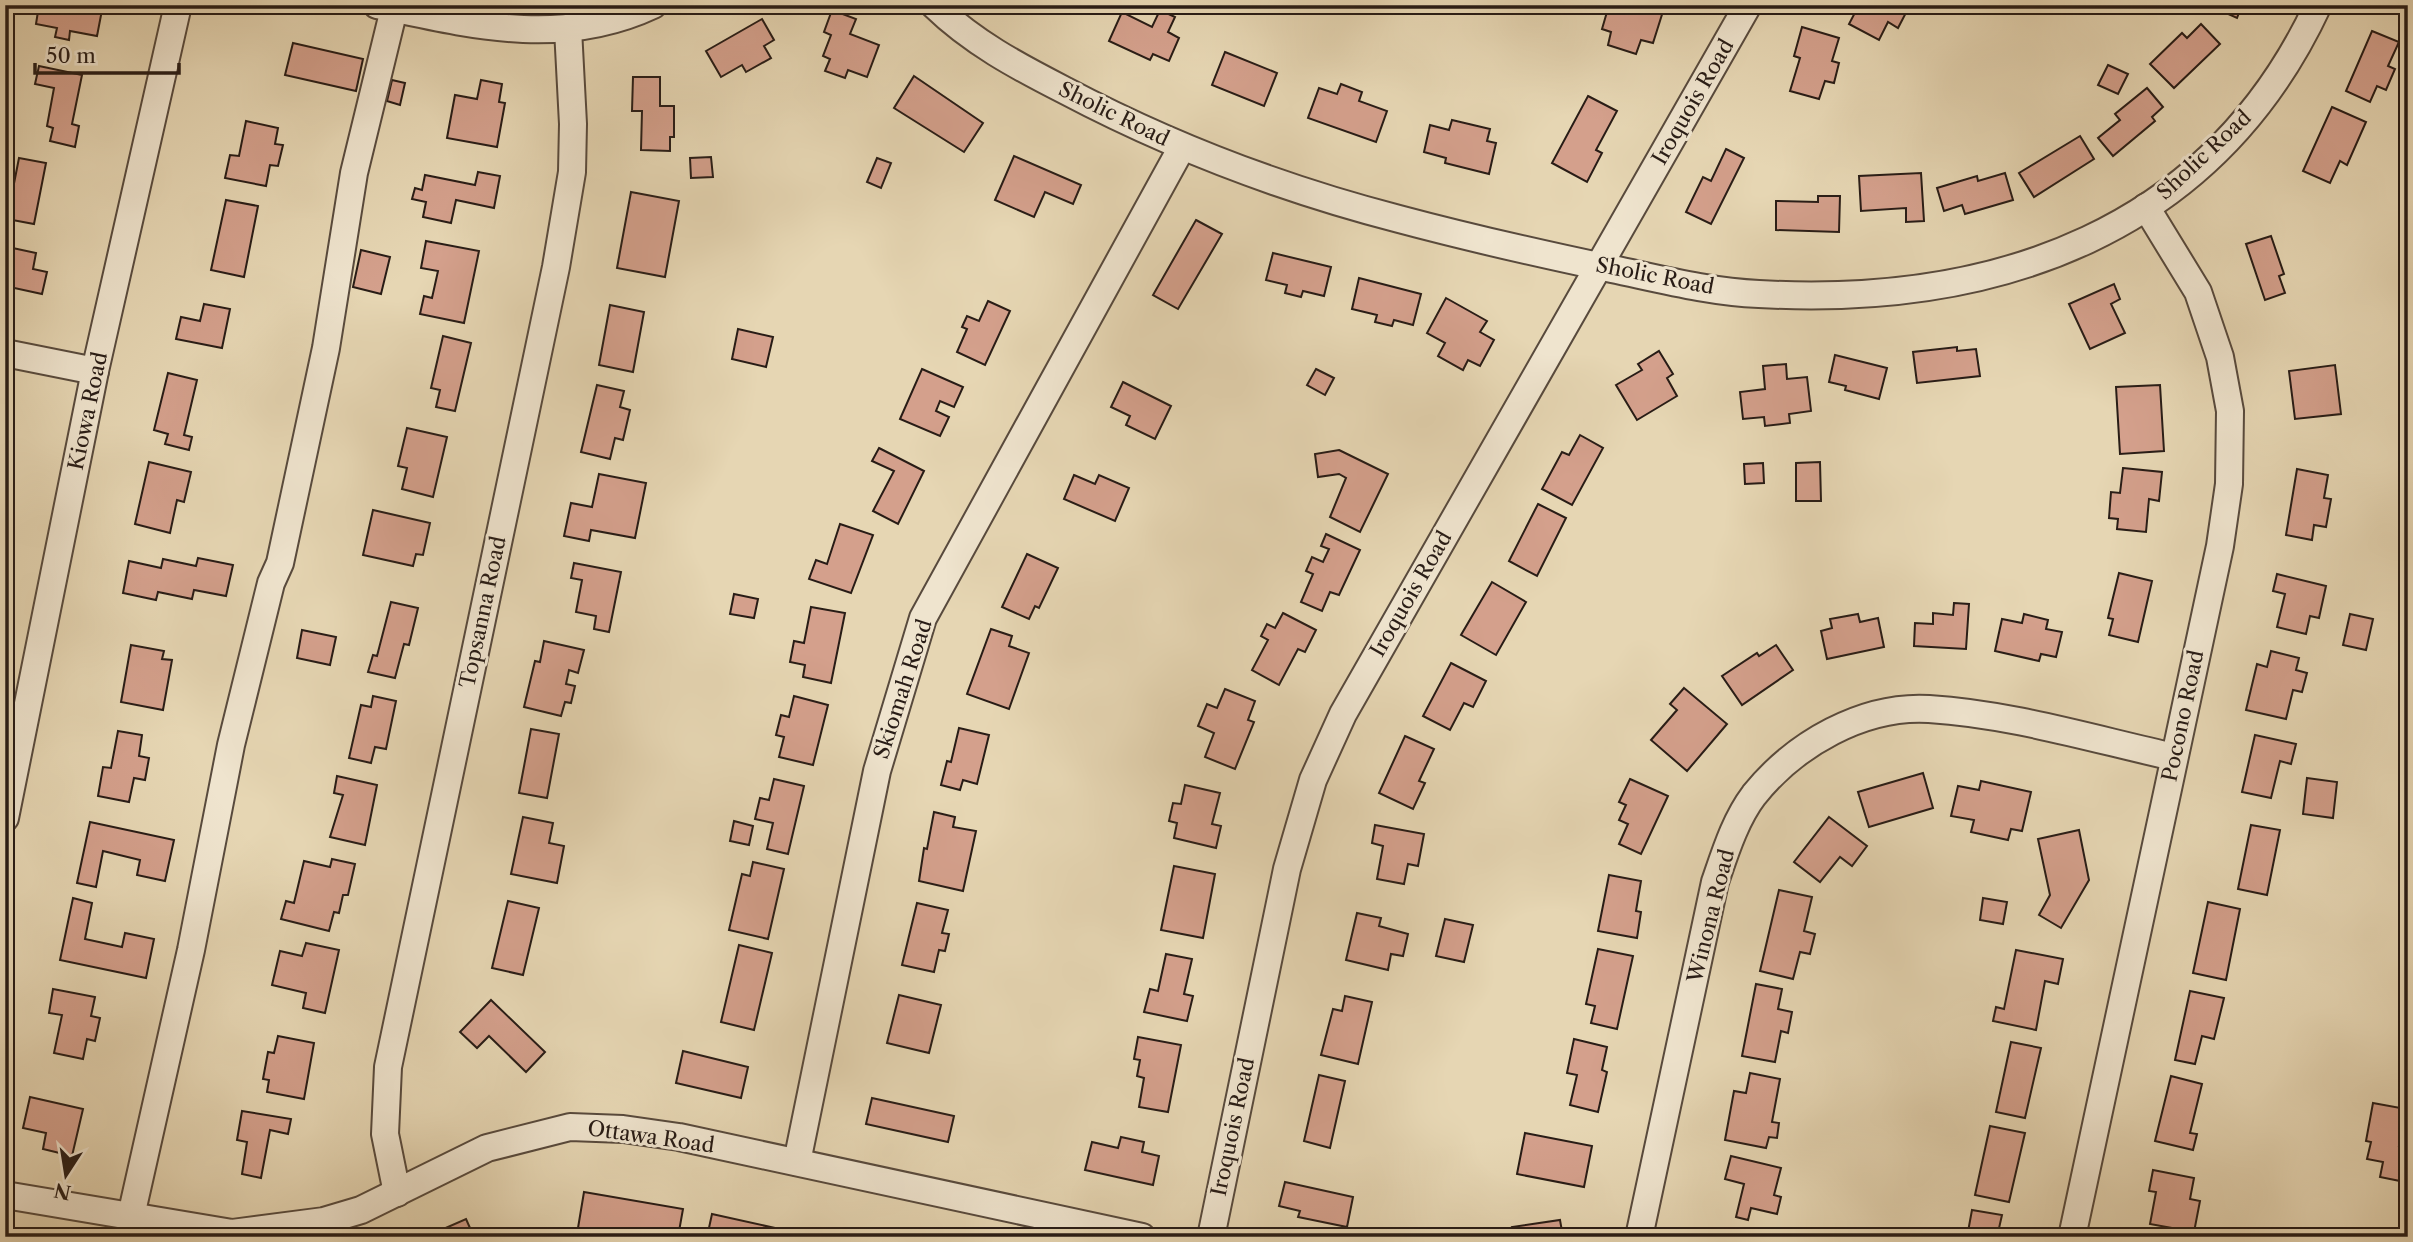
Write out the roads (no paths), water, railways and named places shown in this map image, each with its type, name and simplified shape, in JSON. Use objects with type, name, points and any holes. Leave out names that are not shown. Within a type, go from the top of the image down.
[{"type":"street","name":"Kiowa Road","points":[[5,818],[8,791],[95,371],[178,5]]},
{"type":"street","points":[[131,1216],[191,950],[231,745],[271,583],[280,563],[316,399],[385,7],[468,25],[522,32],[600,25],[653,5]]},
{"type":"street","name":"Sholic Road","points":[[933,5],[996,55],[1182,147],[1354,208],[1467,237],[1675,283],[1755,294],[1842,296],[1910,291],[2028,266],[2088,241],[2146,207],[2194,169],[2239,127],[2271,89],[2301,40],[2318,5]]},
{"type":"street","name":"Iroquois Road","points":[[1211,1237],[1287,869],[1313,780],[1343,714],[1748,5]]},
{"type":"street","name":"Topsanna Road","points":[[397,1193],[385,1134],[388,1068],[556,267],[572,172],[573,124],[568,29]]},
{"type":"street","name":"Skiomah Road","points":[[797,1162],[877,771],[923,618],[1182,147]]},
{"type":"street","name":"Pocono Road","points":[[2071,1237],[2220,547],[2229,484],[2230,411],[2220,357],[2198,292],[2146,207]]},
{"type":"street","points":[[5,353],[95,371]]},
{"type":"street","name":"Winona Road","points":[[1639,1237],[1715,882],[1730,839],[1753,796],[1784,764],[1818,738],[1856,722],[1891,712],[1927,709],[1990,716],[2174,757]]},
{"type":"street","name":"Ottawa Road","points":[[5,1195],[231,1235],[324,1222],[362,1210],[487,1148],[570,1127],[657,1134],[1142,1237]]}]
